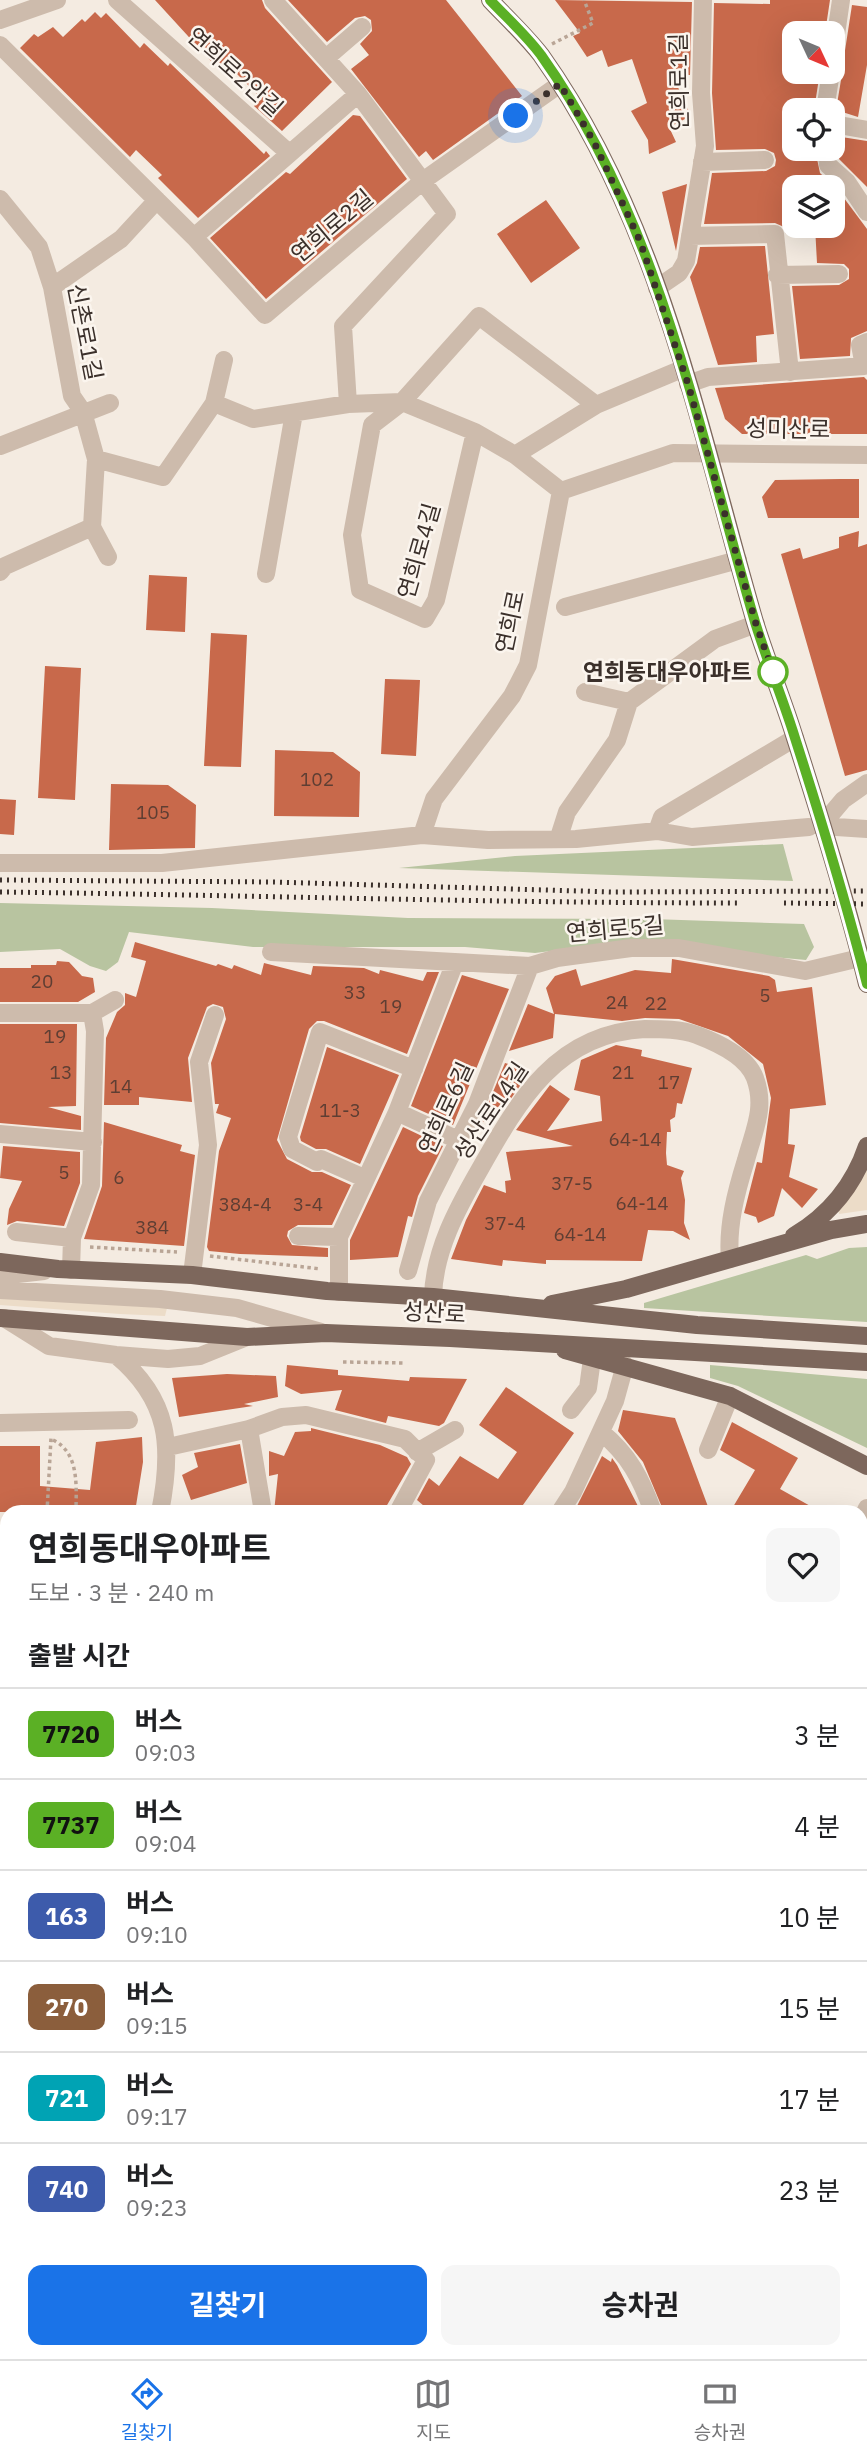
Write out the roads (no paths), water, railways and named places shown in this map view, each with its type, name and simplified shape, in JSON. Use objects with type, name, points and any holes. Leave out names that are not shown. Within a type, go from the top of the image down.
[{"type":"main road","points":[[490,0],[539,52],[560,84],[618,189],[657,288],[709,452],[756,624],[795,738],[815,827],[864,970]]},
{"type":"main road","points":[[776,1246],[824,1215],[838,1200],[867,1146]]},
{"type":"main road","points":[[535,1307],[626,1289],[831,1230],[867,1224]]},
{"type":"main road","name":"성산로","points":[[0,1262],[64,1270],[192,1275],[339,1292],[433,1297],[697,1325],[867,1336]]},
{"type":"main road","name":"성산로","points":[[2,1318],[247,1337],[326,1333],[867,1362]]},
{"type":"main road","points":[[545,1343],[592,1359],[625,1365],[730,1396],[867,1466]]},
{"type":"street","points":[[0,20],[57,0]]},
{"type":"street","name":"연희로2안길","points":[[117,0],[289,153]]},
{"type":"street","points":[[273,0],[358,94],[447,214],[343,326],[348,404]]},
{"type":"street","name":"연희로1길","points":[[657,288],[679,273],[686,261],[705,146],[701,93],[703,0]]},
{"type":"street","points":[[838,21],[841,0]]},
{"type":"street","points":[[326,58],[362,27]]},
{"type":"street","name":"연희로2길","points":[[0,45],[194,237],[265,315],[424,180],[560,84]]},
{"type":"street","points":[[194,237],[358,94]]},
{"type":"street","points":[[845,126],[867,130]]},
{"type":"street","name":"연희로1길","points":[[702,162],[765,160]]},
{"type":"street","points":[[828,161],[828,165],[847,182],[867,212]]},
{"type":"street","name":"신촌로1길","points":[[0,199],[39,247],[52,287],[72,396],[83,412],[96,459],[92,527]]},
{"type":"street","points":[[52,287],[121,239],[157,200]]},
{"type":"street","points":[[690,236],[775,234],[790,372]]},
{"type":"street","points":[[778,275],[839,274]]},
{"type":"street","name":"연희로4길","points":[[475,432],[436,600],[425,619],[360,590],[352,535],[372,425],[402,402],[479,316],[596,405]]},
{"type":"street","points":[[515,455],[596,405],[685,376],[708,377],[864,366],[860,345],[867,342]]},
{"type":"street","points":[[96,459],[163,477],[214,402],[223,360]]},
{"type":"street","points":[[214,402],[253,419],[348,404],[402,402],[475,432],[515,455],[561,491],[673,453],[709,452]]},
{"type":"street","points":[[0,446],[110,403]]},
{"type":"street","points":[[266,574],[294,413]]},
{"type":"street","name":"성미산로","points":[[709,452],[867,455]]},
{"type":"street","name":"연희로","points":[[422,835],[434,799],[512,696],[528,666],[561,491]]},
{"type":"street","points":[[0,572],[5,566],[92,527],[108,557]]},
{"type":"street","points":[[565,607],[738,560]]},
{"type":"street","points":[[559,837],[567,812],[617,740],[629,702],[715,639],[756,624]]},
{"type":"street","points":[[585,692],[629,702]]},
{"type":"street","points":[[657,831],[662,817],[795,738]]},
{"type":"street","points":[[815,827],[843,800],[867,783]]},
{"type":"street","points":[[0,863],[162,863],[422,835],[488,840],[559,837],[576,839],[657,831],[692,837],[815,827],[867,829]]},
{"type":"street","name":"연희로5길","points":[[455,962],[530,966],[557,958],[631,947],[679,948],[805,971],[864,970]]},
{"type":"street","points":[[271,952],[367,955],[455,962],[397,1112],[364,1178],[339,1237],[339,1292]]},
{"type":"street","name":"연희로6길","points":[[408,1271],[428,1201],[486,1082],[530,966]]},
{"type":"street","points":[[0,1013],[92,1013],[115,1000]]},
{"type":"street","points":[[0,1276],[64,1270],[75,1242],[91,1185],[95,1031],[92,1013]]},
{"type":"street","points":[[192,1275],[208,1145],[199,1062],[215,1015]]},
{"type":"street","name":"성산로14길","points":[[433,1297],[434,1271],[458,1208],[502,1129],[546,1070],[590,1041],[610,1032],[652,1029],[694,1034],[743,1059],[754,1075],[762,1104],[732,1218],[730,1259]]},
{"type":"street","points":[[364,1178],[321,1159],[317,1162],[292,1149],[288,1137],[320,1032],[414,1069]]},
{"type":"street","points":[[397,1112],[458,1140]]},
{"type":"street","points":[[0,1134],[93,1142]]},
{"type":"street","points":[[16,1232],[75,1242]]},
{"type":"street","points":[[298,1236],[339,1237]]},
{"type":"street","points":[[0,1290],[160,1299],[237,1308],[326,1333]]},
{"type":"street","points":[[2,1318],[48,1346],[116,1355],[168,1359],[201,1356],[247,1337]]},
{"type":"street","points":[[116,1355],[146,1385],[159,1411],[168,1447],[167,1478],[161,1505]]},
{"type":"street","points":[[571,1410],[588,1388],[592,1359]]},
{"type":"street","points":[[565,1505],[615,1401],[625,1365]]},
{"type":"street","points":[[708,1450],[730,1396]]},
{"type":"street","points":[[168,1447],[249,1429],[282,1417],[306,1415],[405,1439],[425,1460],[402,1505]]},
{"type":"street","points":[[0,1423],[52,1431],[129,1420]]},
{"type":"street","points":[[249,1429],[262,1505]]},
{"type":"street","points":[[417,1452],[455,1430]]},
{"type":"street","points":[[601,1432],[622,1450],[639,1474],[650,1505]]},
{"type":"railway","points":[[0,880],[273,882],[613,892],[867,891]]},
{"type":"railway","points":[[0,892],[738,903]]},
{"type":"railway","points":[[784,903],[867,904]]},
{"type":"place","name":"연희동대우아파트","points":[[773,672]]}]
